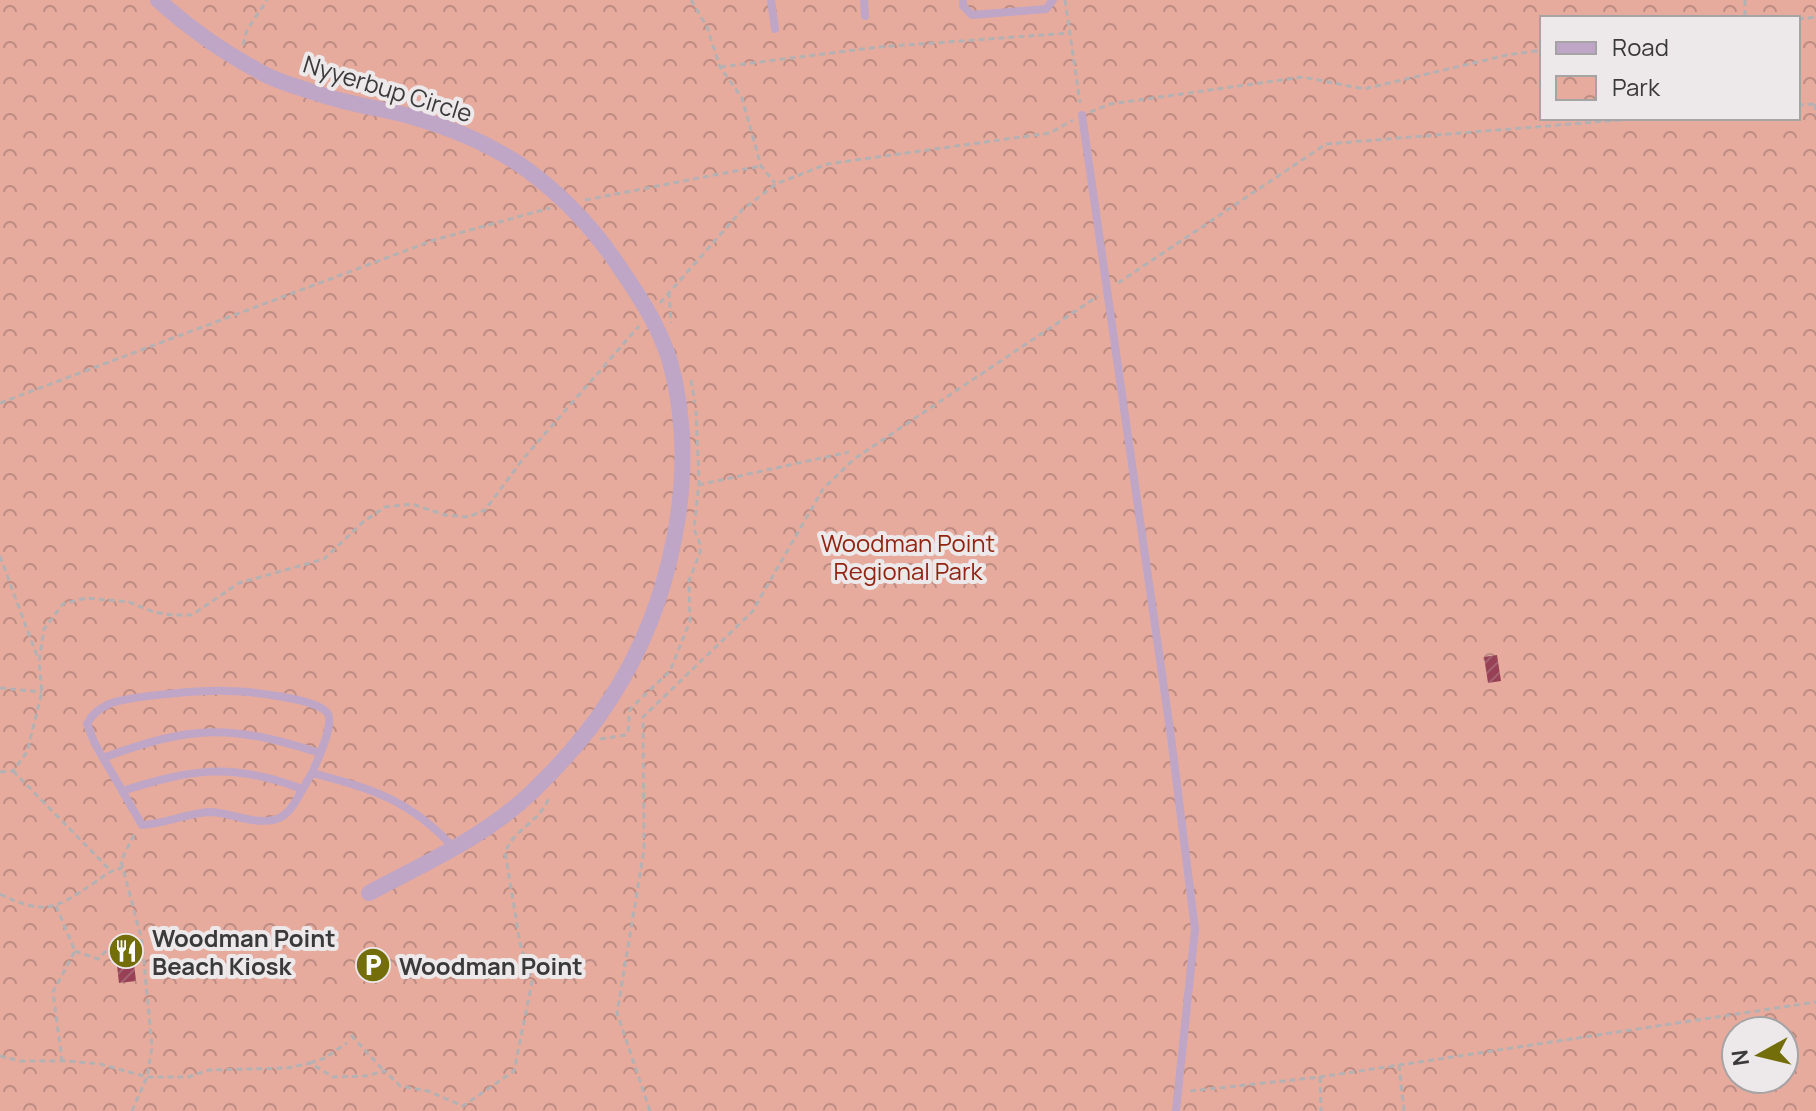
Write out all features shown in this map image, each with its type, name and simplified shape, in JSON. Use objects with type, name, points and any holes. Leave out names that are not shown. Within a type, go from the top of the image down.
[{"type":"street","name":"Nyyerbup Circle","points":[[158,0],[181,20],[257,71],[331,98],[415,117],[477,141],[516,162],[568,203],[606,246],[650,314],[670,364],[683,435],[683,484],[677,530],[660,595],[610,701],[570,752],[531,793],[491,826],[369,893]]},
{"type":"lane","points":[[771,0],[775,29]]},
{"type":"lane","points":[[864,0],[865,16]]},
{"type":"lane","points":[[963,0],[963,6],[972,15],[1046,9],[1053,0]]},
{"type":"lane","points":[[1082,115],[1195,929],[1176,1111]]},
{"type":"lane","points":[[226,691],[279,696],[320,707],[327,714],[330,724],[312,773],[291,808],[278,820],[263,823],[215,812],[187,814],[142,825],[103,758],[87,724],[91,715],[111,703],[226,691]]},
{"type":"lane","points":[[103,758],[152,740],[191,732],[228,731],[272,738],[320,753]]},
{"type":"lane","points":[[122,791],[199,771],[234,770],[273,778],[302,789]]},
{"type":"lane","points":[[312,773],[359,785],[408,807],[430,822],[454,848]]},
{"type":"path","points":[[242,46],[247,30],[267,0]]},
{"type":"path","points":[[691,0],[707,27],[720,67],[742,98],[761,166],[776,184]]},
{"type":"path","points":[[1065,0],[1082,115]]},
{"type":"path","points":[[720,67],[879,47],[1070,33]]},
{"type":"path","points":[[0,772],[13,771],[27,752],[42,692],[39,662],[44,629],[63,604],[86,598],[101,599],[129,602],[154,612],[192,615],[239,583],[324,559],[363,522],[385,507],[412,504],[445,515],[468,517],[485,510],[523,459],[742,210],[776,184],[827,164],[1050,133],[1110,104],[1303,77],[1364,89],[1507,55],[1540,50]]},
{"type":"path","points":[[1816,104],[1816,115]]},
{"type":"path","points":[[650,1111],[617,1013],[644,850],[643,717],[752,612],[823,489],[854,459],[1326,144],[1620,120]]},
{"type":"path","points":[[0,403],[434,240],[568,203],[761,166]]},
{"type":"path","points":[[683,484],[699,485],[849,452]]},
{"type":"path","points":[[0,556],[39,662]]},
{"type":"path","points":[[0,688],[42,692]]},
{"type":"path","points":[[13,771],[110,870]]},
{"type":"path","points":[[132,1111],[147,1077],[152,1047],[142,948],[121,861],[142,825]]},
{"type":"path","points":[[0,894],[27,906],[56,906],[110,870],[122,868]]},
{"type":"path","points":[[56,906],[75,951],[98,959],[107,950],[142,948]]},
{"type":"path","points":[[62,1061],[53,992],[75,951]]},
{"type":"path","points":[[1178,1092],[1320,1077],[1816,1002]]},
{"type":"path","points":[[351,1035],[385,1071]]},
{"type":"path","points":[[310,1063],[325,1058],[347,1043]]},
{"type":"path","points":[[0,1056],[20,1061],[100,1064],[147,1077]]},
{"type":"path","points":[[1399,1065],[1404,1111]]},
{"type":"path","points":[[1320,1077],[1321,1111]]},
{"type":"path","points":[[463,1106],[468,1111]]},
{"type":"green space","name":"Woodman Point Regional Park","points":[[0,0],[1816,0],[1816,1111],[0,1111]]},
{"type":"building","points":[[1497,655],[1501,681],[1488,683],[1484,657]]},
{"type":"building","points":[[132,946],[136,981],[119,983],[115,948]]},
{"type":"place","name":"Woodman Point Beach Kiosk","points":[[126,951]]},
{"type":"place","name":"Woodman Point","points":[[373,965]]}]
